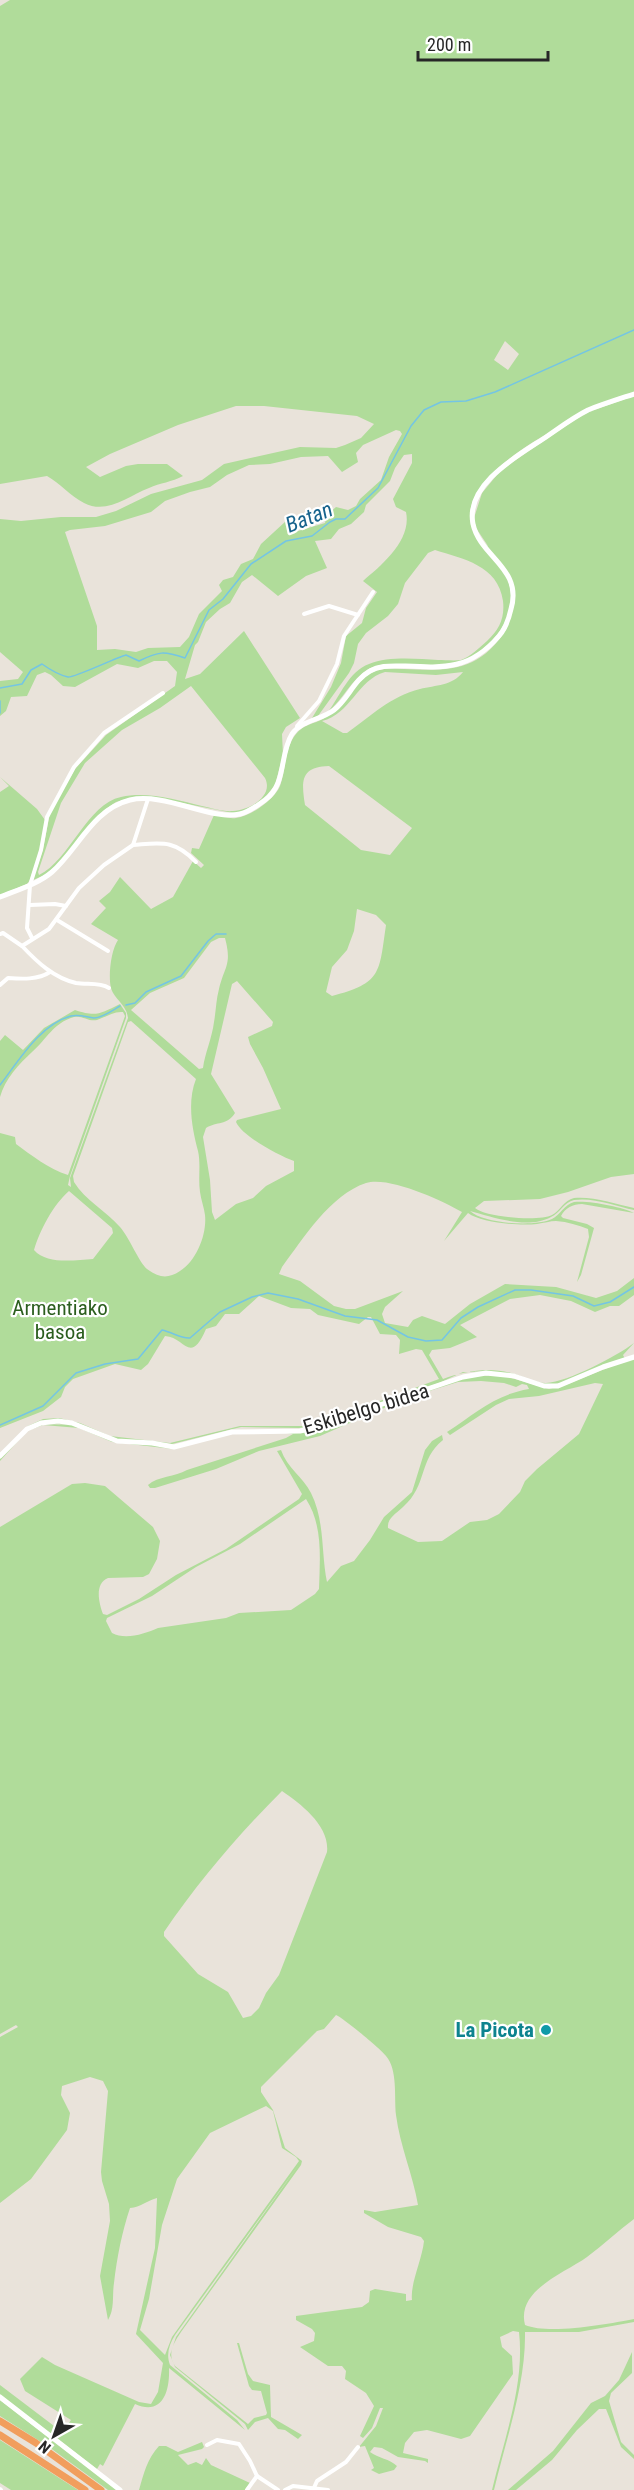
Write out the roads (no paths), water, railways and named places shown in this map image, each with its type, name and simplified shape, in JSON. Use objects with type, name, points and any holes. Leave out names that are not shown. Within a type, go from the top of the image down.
[{"type":"highway","points":[[0,2421],[36,2443],[101,2490]]},
{"type":"highway","points":[[0,2435],[85,2490]]},
{"type":"street","points":[[296,730],[335,709],[361,677],[371,670],[389,666],[439,668],[459,666],[495,640],[508,621],[513,603],[513,588],[505,572],[479,538],[473,526],[473,512],[481,491],[493,474],[504,464],[575,417],[634,393]]},
{"type":"street","points":[[0,897],[47,876],[106,811],[128,801],[174,802],[231,815],[251,810],[271,796],[277,787],[287,747],[301,719],[315,706],[324,692],[337,664],[344,636],[373,592]]},
{"type":"street","points":[[304,614],[329,606],[358,615]]},
{"type":"street","points":[[32,938],[27,928],[30,885],[42,850],[47,817],[74,767],[104,733],[163,693]]},
{"type":"street","points":[[133,845],[148,800]]},
{"type":"street","points":[[22,946],[49,929],[79,888],[104,865],[133,845],[167,843],[186,851],[196,861]]},
{"type":"street","points":[[30,906],[54,904],[66,906]]},
{"type":"street","points":[[57,920],[108,951]]},
{"type":"street","points":[[0,926],[1,933],[22,946],[50,972],[78,983],[104,985],[109,988]]},
{"type":"street","points":[[0,985],[8,978],[27,979],[44,976],[50,972]]},
{"type":"street","name":"Eskibelgo bidea","points":[[0,1456],[27,1429],[41,1423],[58,1421],[72,1423],[117,1441],[174,1447],[232,1432],[300,1431],[320,1427],[463,1377],[486,1373],[514,1376],[544,1386],[558,1386],[634,1357]]},
{"type":"street","points":[[0,2397],[120,2490]]},
{"type":"street","points":[[207,2445],[217,2440],[239,2444],[257,2476],[278,2490]]},
{"type":"street","points":[[313,2490],[317,2481],[346,2462],[358,2447]]},
{"type":"street","points":[[247,2490],[257,2476]]},
{"type":"street","points":[[285,2490],[292,2486],[328,2490]]},
{"type":"waterway","name":"Batan","points":[[0,688],[22,684],[31,670],[42,664],[68,677],[126,655],[139,661],[162,653],[185,658],[209,610],[223,599],[251,564],[286,541],[312,536],[330,522],[345,519],[378,488],[411,426],[424,410],[441,402],[466,401],[495,392],[634,330]]},
{"type":"waterway","name":"Batan","points":[[0,701],[0,713]]},
{"type":"waterway","points":[[126,1005],[135,1003],[146,992],[181,976],[208,941],[216,934],[226,934]]},
{"type":"waterway","points":[[0,1085],[22,1055],[49,1027],[71,1016],[100,1017],[120,1006]]},
{"type":"waterway","points":[[0,1425],[43,1406],[76,1373],[105,1364],[138,1359],[162,1330],[190,1338],[220,1312],[252,1297],[268,1293],[298,1299],[345,1316],[377,1320],[408,1337],[426,1341],[442,1340],[461,1318],[478,1307],[515,1290],[573,1296],[594,1306],[610,1302],[634,1287]]},
{"type":"place","name":"La Picota","points":[[546,2030]]},
{"type":"park label","name":"Armentiako basoa","points":[[60,1320]]}]
